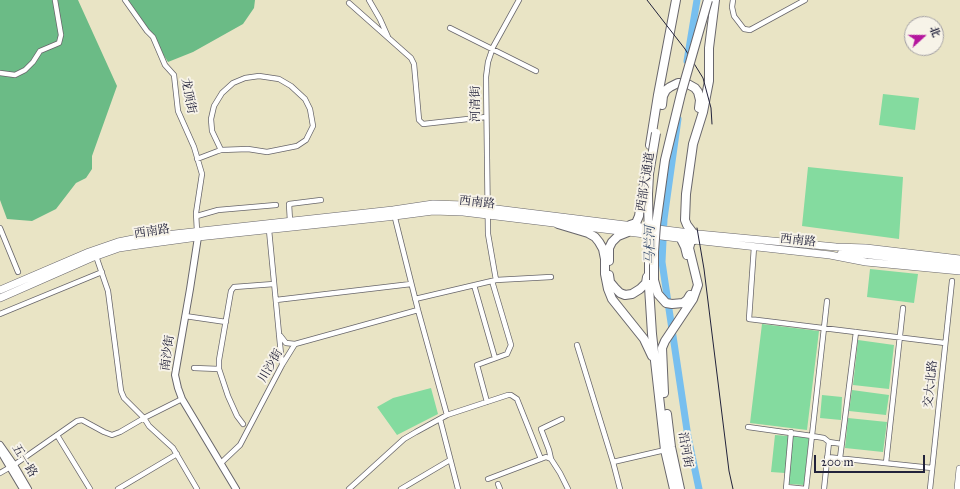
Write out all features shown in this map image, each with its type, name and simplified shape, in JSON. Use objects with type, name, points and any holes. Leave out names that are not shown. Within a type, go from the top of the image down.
[{"type":"highway","name":"西部大通道","points":[[665,418],[652,334],[649,248],[661,159],[677,93],[703,0]]},
{"type":"highway","name":"西部大通道","points":[[661,397],[654,280],[656,225],[665,160],[681,94],[708,0]]},
{"type":"highway","points":[[661,397],[662,348],[665,341],[693,299],[698,285],[689,248],[694,237],[685,220],[685,212],[689,167],[693,144],[703,112],[709,81],[709,48],[715,0]]},
{"type":"highway","points":[[649,266],[646,283],[637,292],[625,295],[620,293],[610,282],[609,248],[618,236],[636,223],[639,216],[674,1]]},
{"type":"highway","points":[[649,248],[649,174],[663,96],[666,90],[674,84],[686,83],[695,88],[698,92],[700,100],[698,131]]},
{"type":"highway","points":[[558,224],[588,233],[599,242],[603,249],[605,259],[604,274],[612,299],[644,339],[652,354],[661,397]]},
{"type":"highway","points":[[654,280],[658,294],[666,303],[683,303],[692,292],[693,283],[685,247],[680,236]]},
{"type":"highway","name":"沿河街","points":[[665,418],[665,450],[674,489]]},
{"type":"highway","name":"沿河街","points":[[665,418],[680,489]]},
{"type":"main road","name":"西南路","points":[[0,298],[96,256],[119,248],[198,234],[290,221],[433,211],[488,212],[629,228],[680,236],[866,248],[960,259]]},
{"type":"main road","name":"西南路","points":[[488,212],[558,224],[629,228]]},
{"type":"main road","name":"西南路","points":[[0,290],[89,252],[118,242],[138,238],[269,230],[394,213]]},
{"type":"main road","name":"西南路","points":[[694,237],[754,247],[830,255],[866,262],[960,271]]},
{"type":"main road","points":[[832,246],[852,253],[866,255],[960,264]]},
{"type":"main road","points":[[830,255],[852,253]]},
{"type":"main road","points":[[958,489],[960,469]]},
{"type":"street","points":[[0,73],[15,75],[25,70],[33,62],[40,51],[59,43],[61,35],[55,0]]},
{"type":"street","name":"龙顶街","points":[[125,0],[153,37],[165,65],[174,75],[178,111],[194,147],[202,174],[197,216],[198,234]]},
{"type":"street","points":[[369,0],[389,39]]},
{"type":"street","name":"河清街","points":[[487,402],[477,365],[507,354],[511,345],[494,281],[488,234],[486,77],[492,49],[519,0]]},
{"type":"street","points":[[734,0],[732,7],[734,16],[744,29],[750,30],[805,0]]},
{"type":"street","points":[[349,3],[411,58],[414,64],[419,120],[423,124],[486,117]]},
{"type":"street","points":[[450,28],[536,71]]},
{"type":"street","points":[[197,158],[221,150],[248,149],[267,152],[298,146],[306,140],[313,126],[310,109],[305,99],[279,79],[259,76],[245,78],[233,83],[222,93],[214,106],[212,131],[221,150]]},
{"type":"street","points":[[290,221],[288,204],[321,200]]},
{"type":"street","points":[[197,216],[218,210],[276,205]]},
{"type":"street","points":[[394,213],[411,284],[447,415]]},
{"type":"street","points":[[0,228],[18,272]]},
{"type":"street","points":[[269,230],[282,365]]},
{"type":"street","name":"南沙街","points":[[198,234],[175,375],[182,399],[236,489]]},
{"type":"street","points":[[754,247],[749,319],[945,343]]},
{"type":"street","points":[[96,256],[108,291],[120,391],[127,402],[144,418],[149,426],[173,448],[197,489]]},
{"type":"street","points":[[0,314],[102,272]]},
{"type":"street","points":[[415,299],[494,281],[551,277]]},
{"type":"street","name":"交大北路","points":[[930,489],[952,281]]},
{"type":"street","points":[[243,424],[237,416],[228,396],[219,368],[219,360],[231,291],[234,287],[274,284]]},
{"type":"street","points":[[276,300],[411,284]]},
{"type":"street","points":[[474,285],[495,358]]},
{"type":"street","points":[[791,432],[786,488],[806,489],[826,301]]},
{"type":"street","points":[[886,463],[903,308]]},
{"type":"street","name":"川沙街","points":[[221,463],[240,445],[282,365],[296,344],[418,310]]},
{"type":"street","points":[[185,316],[226,322]]},
{"type":"street","points":[[840,458],[856,332]]},
{"type":"street","points":[[279,334],[286,343],[296,344]]},
{"type":"street","points":[[577,345],[620,489]]},
{"type":"street","points":[[194,368],[219,368]]},
{"type":"street","points":[[349,489],[404,439],[447,415],[508,395],[512,395],[517,399],[541,459]]},
{"type":"street","points":[[0,473],[12,467],[77,421],[82,420],[104,432],[112,434],[120,432],[182,399]]},
{"type":"street","points":[[440,419],[458,489]]},
{"type":"street","points":[[562,419],[541,429],[551,459],[568,489]]},
{"type":"street","points":[[748,427],[791,432],[824,438],[828,442],[842,444]]},
{"type":"street","points":[[57,435],[90,489]]},
{"type":"street","points":[[824,489],[828,442]]},
{"type":"street","name":"五一路","points":[[0,445],[23,489]]},
{"type":"street","points":[[613,462],[665,450]]},
{"type":"street","name":"五一路","points":[[0,451],[28,489]]},
{"type":"street","points":[[118,489],[177,454]]},
{"type":"street","points":[[827,457],[932,468]]},
{"type":"street","points":[[488,479],[541,459],[551,459]]},
{"type":"street","points":[[401,489],[409,487],[450,460]]},
{"type":"green space","points":[[0,0],[78,0],[117,86],[92,156],[92,169],[86,178],[76,183],[56,209],[32,221],[7,219],[0,200]]},
{"type":"green space","points":[[128,0],[255,0],[254,8],[243,24],[193,52],[168,62]]},
{"type":"green space","points":[[883,94],[919,98],[915,130],[879,125]]},
{"type":"green space","points":[[808,167],[903,177],[899,239],[802,226]]},
{"type":"green space","points":[[870,269],[918,274],[914,303],[867,297]]},
{"type":"green space","points":[[762,324],[819,331],[807,430],[750,423]]},
{"type":"green space","points":[[858,340],[894,345],[889,389],[853,385]]},
{"type":"green space","points":[[431,388],[438,414],[397,435],[377,407],[393,398]]},
{"type":"green space","points":[[852,390],[889,395],[886,415],[849,411]]},
{"type":"green space","points":[[822,395],[842,397],[841,420],[820,418]]},
{"type":"green space","points":[[848,418],[887,422],[883,452],[845,448]]},
{"type":"green space","points":[[775,435],[789,436],[785,473],[771,472]]},
{"type":"green space","points":[[793,436],[809,438],[804,485],[788,484]]},
{"type":"waterway","name":"马栏河","points":[[687,61],[697,0]]},
{"type":"waterway","name":"马栏河","points":[[678,119],[664,219],[662,262],[688,437],[699,489]]},
{"type":"railway","points":[[647,0],[685,49],[703,78],[711,108],[712,124]]},
{"type":"railway","points":[[697,228],[704,269],[729,471],[733,489]]}]
